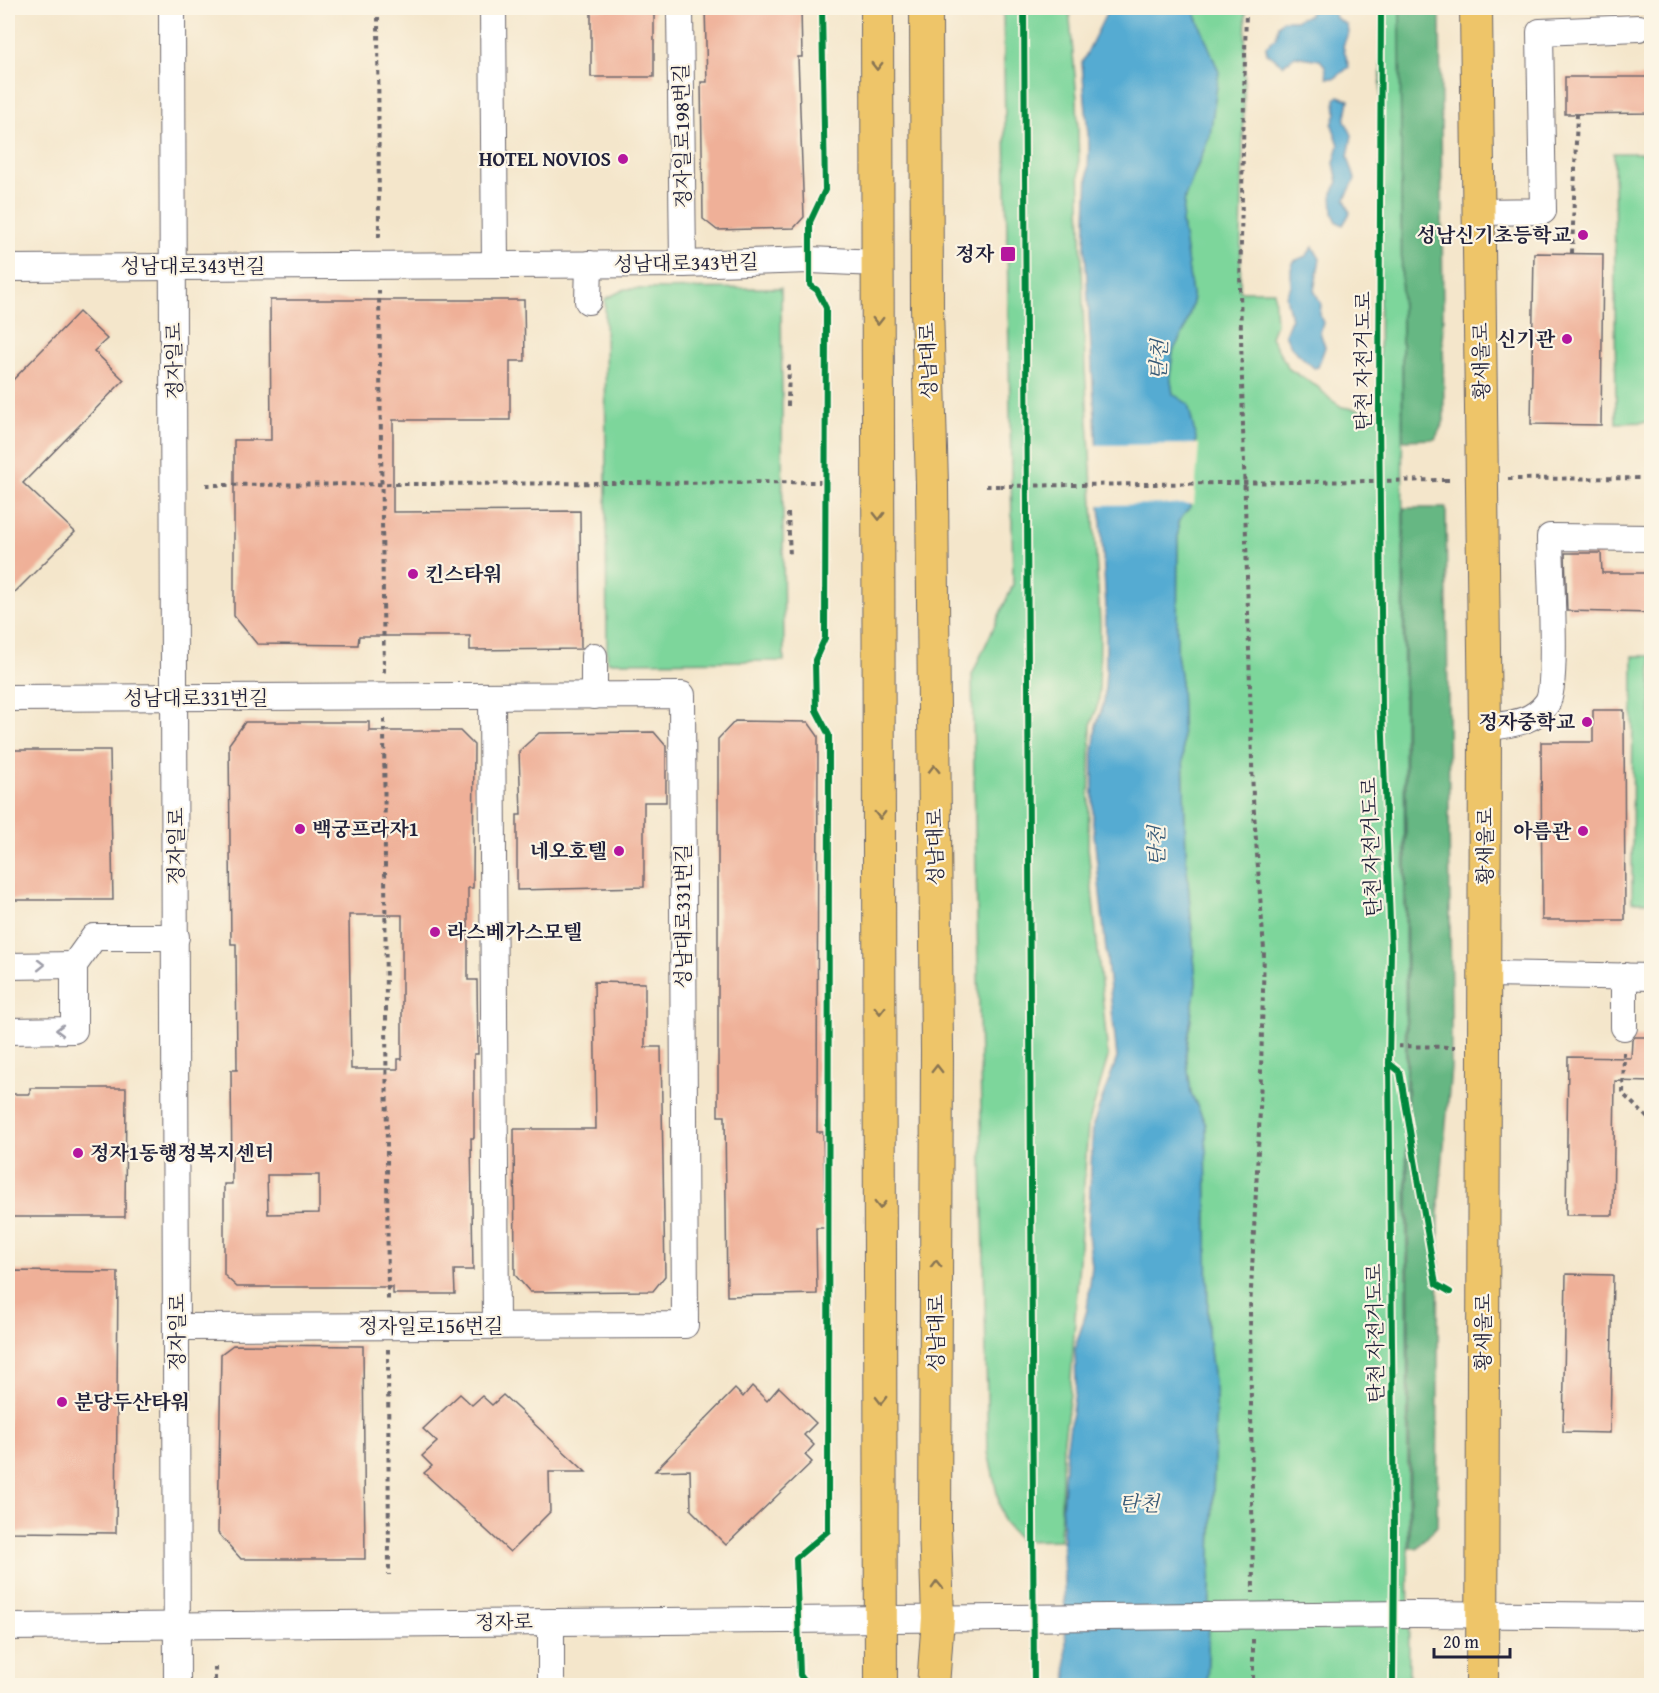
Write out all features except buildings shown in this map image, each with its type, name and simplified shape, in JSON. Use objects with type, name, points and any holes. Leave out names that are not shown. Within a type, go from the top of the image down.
[{"type":"main road","points":[[877,8],[881,1686]]},
{"type":"main road","name":"성남대로","points":[[926,8],[927,308],[932,485],[937,1039],[935,1527],[938,1618],[933,1686]]},
{"type":"main road","name":"황새울로","points":[[1476,8],[1486,974],[1482,1686]]},
{"type":"street","name":"정자일로","points":[[172,8],[176,698],[177,1686]]},
{"type":"street","points":[[493,8],[495,265]]},
{"type":"street","name":"정자일로198번길","points":[[680,8],[683,264]]},
{"type":"street","points":[[1479,212],[1543,211],[1540,32],[1639,28]]},
{"type":"street","name":"성남대로343번길","points":[[8,268],[683,264],[810,260],[877,263]]},
{"type":"street","points":[[588,301],[590,264]]},
{"type":"street","points":[[1485,728],[1527,721],[1548,702],[1552,673],[1550,537],[1652,538]]},
{"type":"street","points":[[594,656],[594,696]]},
{"type":"street","name":"성남대로331번길","points":[[8,698],[492,698],[682,695],[685,1325]]},
{"type":"street","points":[[492,698],[496,1326]]},
{"type":"street","points":[[8,1031],[74,1030],[74,965],[94,937],[176,937]]},
{"type":"street","points":[[8,966],[74,965]]},
{"type":"street","points":[[1486,974],[1652,976]]},
{"type":"street","points":[[1624,976],[1624,1027]]},
{"type":"street","name":"정자일로156번길","points":[[177,1327],[685,1325]]},
{"type":"street","points":[[1482,1615],[1652,1616]]},
{"type":"street","name":"정자로","points":[[8,1627],[1482,1615]]},
{"type":"street","points":[[551,1622],[551,1686]]},
{"type":"path","points":[[378,8],[389,1575]]},
{"type":"path","points":[[1245,8],[1240,288],[1253,799],[1264,950],[1261,1087],[1250,1342],[1253,1603]]},
{"type":"path","points":[[1572,253],[1577,114]]},
{"type":"path","points":[[788,406],[789,362]]},
{"type":"path","points":[[826,470],[826,493]]},
{"type":"path","points":[[1380,472],[1380,484]]},
{"type":"path","points":[[1027,475],[1027,499]]},
{"type":"path","points":[[1508,479],[1652,478]]},
{"type":"path","points":[[986,486],[1447,480]]},
{"type":"path","points":[[206,484],[826,482]]},
{"type":"path","points":[[788,513],[790,556]]},
{"type":"path","points":[[1624,1027],[1623,1094],[1652,1122]]},
{"type":"path","points":[[1389,1035],[1389,1054]]},
{"type":"path","points":[[1389,1046],[1455,1047]]},
{"type":"path","points":[[1253,1638],[1253,1686]]},
{"type":"path","points":[[215,1667],[215,1686]]},
{"type":"green space","points":[[1003,8],[1069,8],[1077,99],[1085,368],[1100,624],[1099,701],[1091,725],[1088,847],[1108,1057],[1088,1126],[1070,1394],[1063,1447],[1060,1540],[1021,1541],[1003,1521],[988,1452],[972,675],[1013,585]]},
{"type":"green space","points":[[1193,8],[1246,8],[1240,291],[1274,291],[1276,324],[1271,337],[1289,369],[1318,387],[1342,407],[1379,413],[1381,8],[1400,8],[1409,1685],[1207,1685],[1216,1398],[1208,1334],[1206,1125],[1191,1093],[1186,1054],[1196,982],[1186,856],[1181,682],[1177,654],[1178,522],[1190,506],[1170,375],[1173,351],[1185,329],[1193,302],[1182,222],[1185,197],[1210,135],[1204,37]]},
{"type":"green space","points":[[1400,8],[1440,8],[1444,421],[1435,439],[1403,440]]},
{"type":"green space","points":[[1614,153],[1651,153],[1651,422],[1616,423]]},
{"type":"green space","points":[[781,288],[784,661],[607,662],[605,299],[625,289]]},
{"type":"green space","points":[[1404,508],[1446,508],[1451,1068],[1439,1201],[1437,1526],[1417,1548],[1410,1548]]},
{"type":"green space","points":[[1633,656],[1651,656],[1651,902],[1632,902]]},
{"type":"water","name":"탄천","points":[[1109,8],[1193,8],[1219,72],[1210,135],[1185,197],[1182,222],[1193,302],[1185,329],[1173,351],[1170,375],[1173,394],[1188,404],[1196,438],[1190,507],[1178,522],[1177,654],[1181,682],[1186,856],[1196,982],[1186,1054],[1191,1093],[1206,1125],[1208,1334],[1216,1398],[1207,1685],[1067,1686],[1062,1511],[1066,1452],[1076,1385],[1075,1348],[1087,1310],[1092,1266],[1088,1234],[1093,1125],[1117,1058],[1093,824],[1093,755],[1096,726],[1104,702],[1106,606],[1085,247],[1089,147],[1082,63]]},
{"type":"water","points":[[1312,8],[1333,8],[1336,18],[1347,25],[1348,33],[1343,46],[1349,67],[1335,78],[1327,78],[1325,66],[1320,60],[1295,56],[1283,65],[1267,53],[1266,46],[1276,37],[1278,25],[1283,20],[1296,20],[1309,15]]},
{"type":"water","points":[[1339,96],[1349,100],[1345,121],[1352,135],[1348,157],[1355,179],[1345,199],[1350,213],[1343,225],[1337,222],[1333,213],[1332,193],[1338,182],[1334,163],[1339,145],[1332,125],[1336,113],[1335,99]]},
{"type":"water","points":[[1313,247],[1320,259],[1314,290],[1321,304],[1320,315],[1323,323],[1320,332],[1325,347],[1318,367],[1314,368],[1292,348],[1285,334],[1291,319],[1286,296],[1291,286],[1291,269],[1294,261],[1306,256]]},
{"type":"pier","points":[[1199,444],[1194,504],[1096,505],[1092,445]]},
{"type":"cycle path","points":[[808,1686],[800,1675],[796,1558],[828,1531],[829,735],[816,710],[815,660],[825,638],[826,308],[817,290],[810,285],[810,222],[825,190],[822,8]]},
{"type":"cycle path","points":[[1024,8],[1034,1686]]},
{"type":"cycle path","name":"탄천 자전거도로","points":[[1381,8],[1379,413],[1382,710],[1391,948],[1389,1063],[1394,1531],[1393,1686]]},
{"type":"cycle path","points":[[1389,1063],[1400,1072],[1436,1284],[1450,1292]]},
{"type":"place","name":"HOTEL NOVIOS","points":[[623,159]]},
{"type":"place","name":"성남신기초등학교","points":[[1583,235]]},
{"type":"place","name":"정자","points":[[1008,254]]},
{"type":"place","name":"신기관","points":[[1567,339]]},
{"type":"place","name":"킨스타워","points":[[413,574]]},
{"type":"place","name":"정자중학교","points":[[1587,722]]},
{"type":"place","name":"백궁프라자1","points":[[300,829]]},
{"type":"place","name":"아름관","points":[[1583,831]]},
{"type":"place","name":"네오호텔","points":[[619,851]]},
{"type":"place","name":"라스베가스모텔","points":[[435,932]]},
{"type":"place","name":"정자1동행정복지센터","points":[[78,1153]]},
{"type":"place","name":"분당두산타워","points":[[62,1402]]}]
